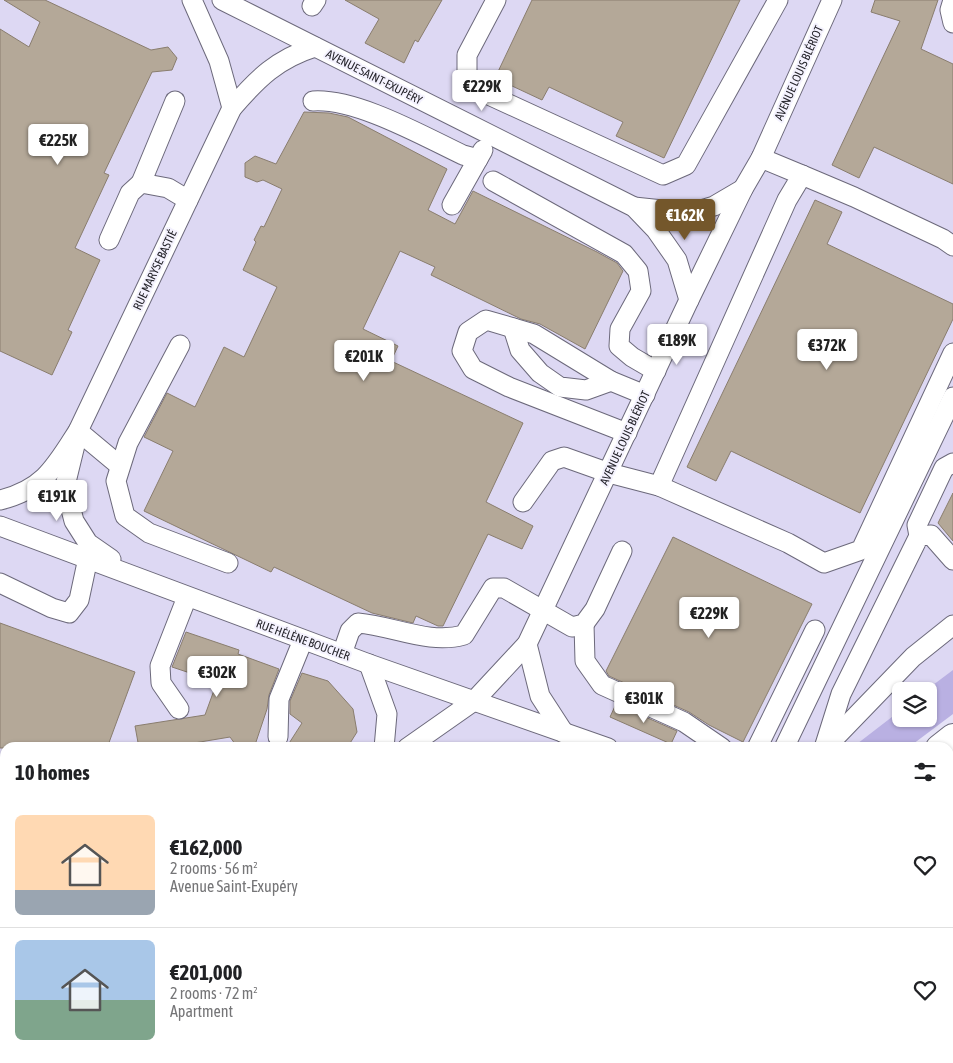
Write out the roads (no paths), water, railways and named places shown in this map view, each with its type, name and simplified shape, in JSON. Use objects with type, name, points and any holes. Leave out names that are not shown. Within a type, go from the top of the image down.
[{"type":"street","points":[[192,0],[219,61],[232,108]]},
{"type":"street","name":"AVENUE SAINT-EXUPÉRY","points":[[222,0],[634,207],[656,230],[677,260],[689,300]]},
{"type":"street","points":[[496,0],[467,55],[467,76],[478,90],[663,175],[686,164],[778,0]]},
{"type":"street","name":"AVENUE LOUIS BLÉRIOT","points":[[416,742],[474,701],[527,644],[689,300],[743,188],[761,158],[832,0]]},
{"type":"street","points":[[953,0],[950,10],[953,23]]},
{"type":"street","name":"RUE MARYSE BASTIÉ","points":[[0,500],[31,490],[51,472],[78,431],[232,108],[266,70],[293,54],[316,47]]},
{"type":"street","points":[[313,101],[329,100],[378,115],[463,155],[478,159]]},
{"type":"street","points":[[109,240],[130,193],[142,183],[175,101]]},
{"type":"street","points":[[452,205],[491,136]]},
{"type":"street","points":[[761,158],[854,197],[948,243]]},
{"type":"street","points":[[659,486],[787,200],[802,175]]},
{"type":"street","points":[[494,181],[624,254],[634,265],[638,271],[641,291],[620,329],[620,346],[632,357],[656,371]]},
{"type":"street","points":[[142,183],[168,188],[188,200]]},
{"type":"street","name":"AVENUE SAINT-EXUPÉRY","points":[[634,207],[691,213],[714,206],[743,188]]},
{"type":"street","points":[[627,433],[509,387],[474,369],[462,351],[468,332],[486,320],[534,334],[611,381],[644,395]]},
{"type":"street","points":[[513,328],[520,350],[540,373],[560,387],[586,390],[611,381]]},
{"type":"street","points":[[180,345],[128,443],[116,481],[125,516],[149,533],[228,563]]},
{"type":"street","points":[[523,502],[552,461],[564,457],[608,473],[659,486],[788,544],[824,563],[861,550],[953,353]]},
{"type":"street","points":[[787,742],[953,396]]},
{"type":"street","points":[[78,431],[120,466]]},
{"type":"street","name":"RUE MARYSE BASTIÉ","points":[[78,431],[65,486],[74,521],[88,543],[135,574]]},
{"type":"street","points":[[826,742],[841,694],[919,536],[917,525],[944,468],[953,463]]},
{"type":"street","name":"RUE HÉLÈNE BOUCHER","points":[[0,526],[135,574],[187,597],[303,640],[590,742]]},
{"type":"street","points":[[919,536],[931,535],[953,560]]},
{"type":"street","points":[[622,551],[595,609],[584,624],[585,661],[602,685],[684,722],[713,742]]},
{"type":"street","points":[[0,583],[52,608],[69,613],[79,600],[88,558]]},
{"type":"street","points":[[342,654],[350,631],[358,623],[424,637],[449,639],[464,635],[493,588],[504,588],[572,626],[584,624]]},
{"type":"street","points":[[179,709],[161,683],[160,666],[187,597]]},
{"type":"street","points":[[830,742],[913,657],[953,625]]},
{"type":"street","points":[[760,742],[815,630]]},
{"type":"street","points":[[278,737],[279,699],[303,640]]},
{"type":"street","points":[[527,644],[540,696],[564,733]]},
{"type":"street","points":[[369,664],[388,714],[385,742]]}]
